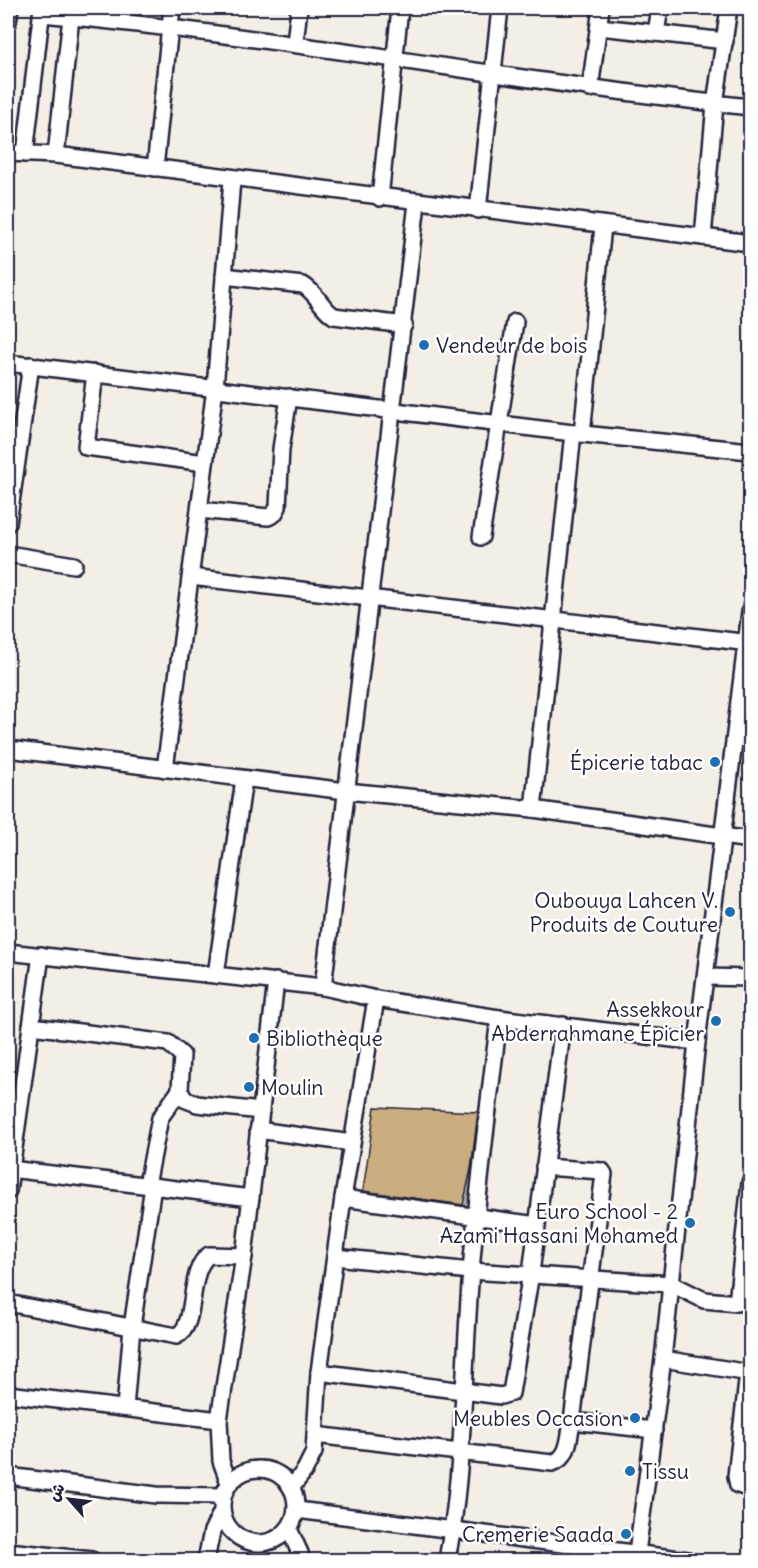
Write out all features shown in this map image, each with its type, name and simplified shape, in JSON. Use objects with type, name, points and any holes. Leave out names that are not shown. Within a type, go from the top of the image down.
[{"type":"street","points":[[8,22],[10,8]]},
{"type":"street","points":[[155,168],[172,8]]},
{"type":"street","points":[[295,43],[299,8]]},
{"type":"street","points":[[380,198],[400,8]]},
{"type":"street","points":[[478,210],[500,8]]},
{"type":"street","points":[[590,89],[601,8]]},
{"type":"street","points":[[656,33],[660,8]]},
{"type":"street","points":[[703,237],[715,104],[729,8]]},
{"type":"street","points":[[25,154],[42,11],[71,17],[295,43],[590,89],[750,107]]},
{"type":"street","points":[[56,155],[71,17]]},
{"type":"street","points":[[599,27],[725,41]]},
{"type":"street","points":[[8,153],[56,155],[232,180],[750,243]]},
{"type":"street","points":[[165,769],[215,388],[232,180]]},
{"type":"street","points":[[323,987],[369,598],[394,411],[417,203]]},
{"type":"street","points":[[533,808],[553,621],[603,226]]},
{"type":"street","points":[[224,276],[303,285],[313,291],[326,311],[333,316],[404,325]]},
{"type":"street","points":[[481,537],[515,322]]},
{"type":"street","points":[[8,363],[578,434],[750,451]]},
{"type":"street","points":[[8,524],[31,365]]},
{"type":"street","points":[[95,373],[86,447],[205,463]]},
{"type":"street","points":[[200,510],[268,517],[274,514],[278,507],[281,449],[289,397]]},
{"type":"street","points":[[8,554],[74,565]]},
{"type":"street","points":[[191,577],[748,643]]},
{"type":"street","points":[[637,1557],[672,1284],[698,1042],[750,612]]},
{"type":"street","points":[[8,749],[346,791],[533,808],[750,840]]},
{"type":"street","points":[[216,975],[244,779]]},
{"type":"street","points":[[8,952],[323,987],[376,999],[499,1018],[698,1042]]},
{"type":"street","points":[[8,1191],[41,955]]},
{"type":"street","points":[[706,977],[750,978]]},
{"type":"street","points":[[206,1560],[212,1531],[225,1497],[240,1474],[254,1469],[269,1470],[282,1476],[292,1487],[297,1510],[289,1529],[271,1541],[249,1542],[236,1536],[227,1525],[225,1497],[219,1450],[219,1420],[244,1256],[276,981]]},
{"type":"street","points":[[292,1487],[310,1462],[315,1435],[319,1371],[343,1198],[376,999]]},
{"type":"street","points":[[447,1560],[453,1532],[471,1271],[499,1018]]},
{"type":"street","points":[[319,1371],[506,1397],[513,1390],[531,1273],[562,1025]]},
{"type":"street","points":[[31,1026],[173,1045],[182,1055],[180,1090],[160,1118],[132,1327],[124,1408]]},
{"type":"street","points":[[180,1090],[189,1102],[261,1111]]},
{"type":"street","points":[[258,1130],[352,1143]]},
{"type":"street","points":[[315,1435],[559,1461],[566,1451],[572,1421],[573,1391],[591,1278],[603,1172],[544,1167]]},
{"type":"street","points":[[10,1169],[250,1198]]},
{"type":"street","points":[[335,1257],[471,1271],[531,1273],[672,1284],[704,1300],[744,1304],[750,1182]]},
{"type":"street","points":[[343,1198],[537,1225]]},
{"type":"street","points":[[8,1303],[180,1335],[186,1328],[202,1262],[209,1255],[244,1256]]},
{"type":"street","points":[[663,1359],[749,1373],[746,1432],[736,1481],[742,1488],[750,1489]]},
{"type":"street","points":[[8,1394],[219,1420]]},
{"type":"street","points":[[572,1421],[654,1430]]},
{"type":"street","points":[[8,1476],[156,1495],[225,1497]]},
{"type":"street","points":[[297,1510],[637,1557],[688,1560]]},
{"type":"street","points":[[289,1529],[300,1553],[300,1560]]},
{"type":"street","points":[[8,1551],[92,1560]]},
{"type":"building","points":[[375,1107],[478,1112],[471,1169],[463,1205],[363,1191]]},
{"type":"place","name":"Vendeur de bois","points":[[424,345]]},
{"type":"place","name":"Épicerie tabac","points":[[715,762]]},
{"type":"place","name":"Oubouya Lahcen V. Produits de Couture","points":[[730,912]]},
{"type":"place","name":"Assekkour Abderrahmane Épicier","points":[[716,1021]]},
{"type":"place","name":"Bibliothèque","points":[[254,1038]]},
{"type":"place","name":"Moulin","points":[[249,1087]]},
{"type":"place","name":"Euro School - 2 Azami Hassani Mohamed","points":[[690,1223]]},
{"type":"place","name":"Meubles Occasion","points":[[635,1418]]},
{"type":"place","name":"Tissu","points":[[630,1471]]},
{"type":"place","name":"Cremerie Saada","points":[[626,1534]]}]
